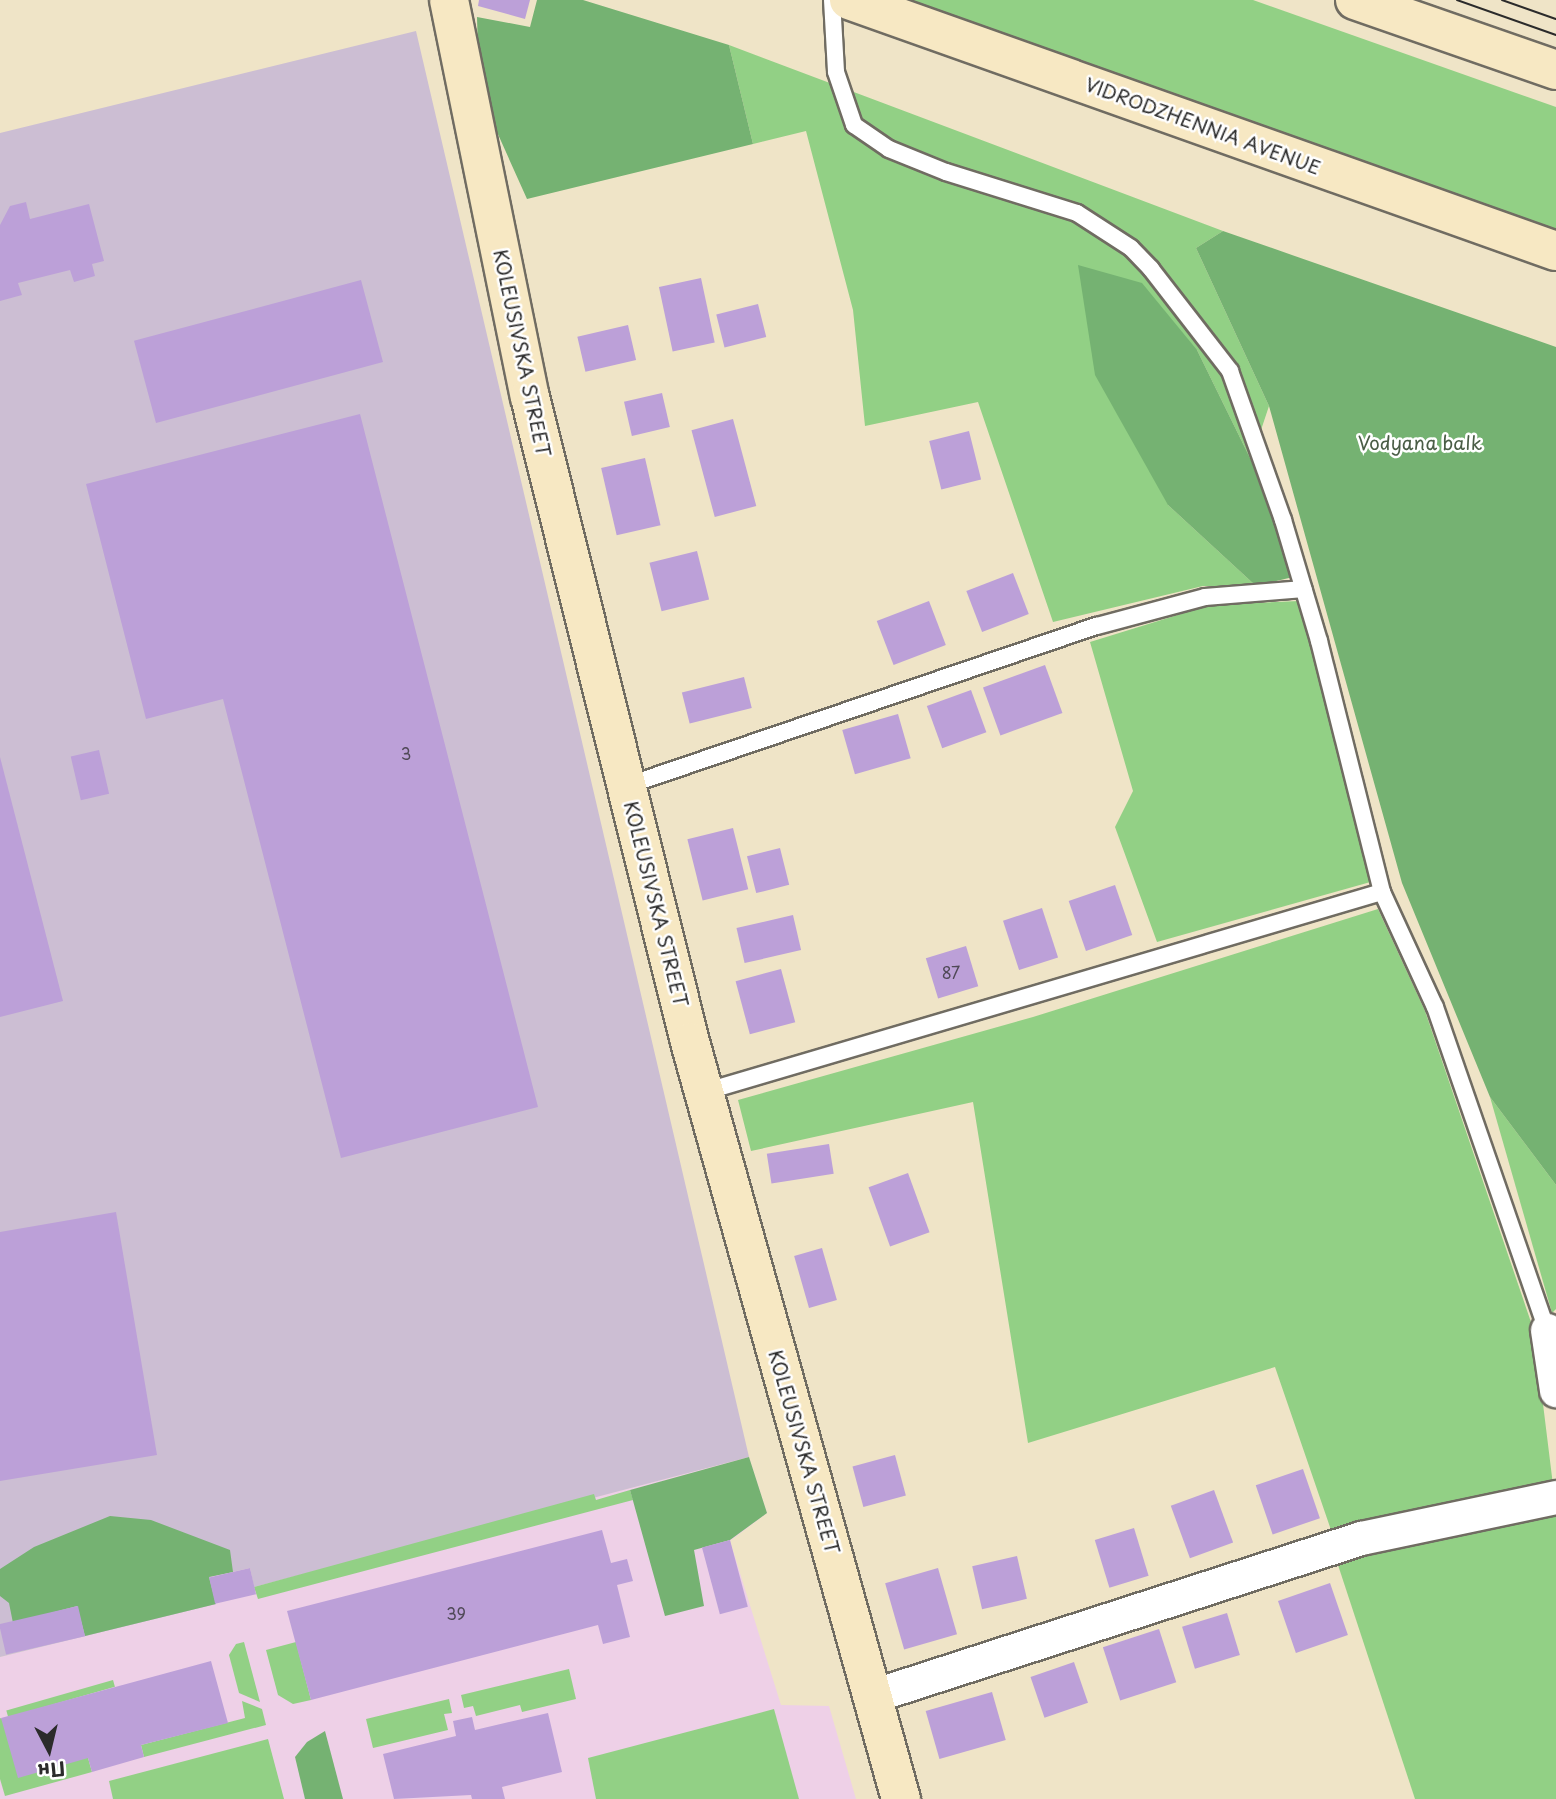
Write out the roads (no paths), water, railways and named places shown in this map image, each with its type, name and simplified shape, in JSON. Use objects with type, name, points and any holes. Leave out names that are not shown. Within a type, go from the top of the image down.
[{"type":"street","name":"KOLEUSIVSKA STREET","points":[[449,0],[530,397],[626,786],[704,1091],[901,1799]]},
{"type":"street","name":"VIDRODZHENNIA AVENUE","points":[[849,0],[1556,251]]},
{"type":"street","points":[[1355,0],[1556,70]]},
{"type":"street","points":[[1547,1330],[1556,1390]]},
{"type":"street","points":[[872,1696],[1361,1538],[1556,1497]]},
{"type":"lane","points":[[832,0],[836,72],[854,125],[889,149],[947,172],[1077,213],[1131,248],[1151,269],[1230,371],[1304,589],[1382,892],[1435,1007],[1547,1330]]},
{"type":"lane","points":[[626,786],[1097,626],[1205,597],[1304,589]]},
{"type":"lane","points":[[704,1091],[1382,892]]},
{"type":"tram line","points":[[1457,0],[1556,35]]},
{"type":"tram line","points":[[1502,0],[1556,19]]},
{"type":"park label","name":"Vodyana balk","points":[[1420,443]]}]
